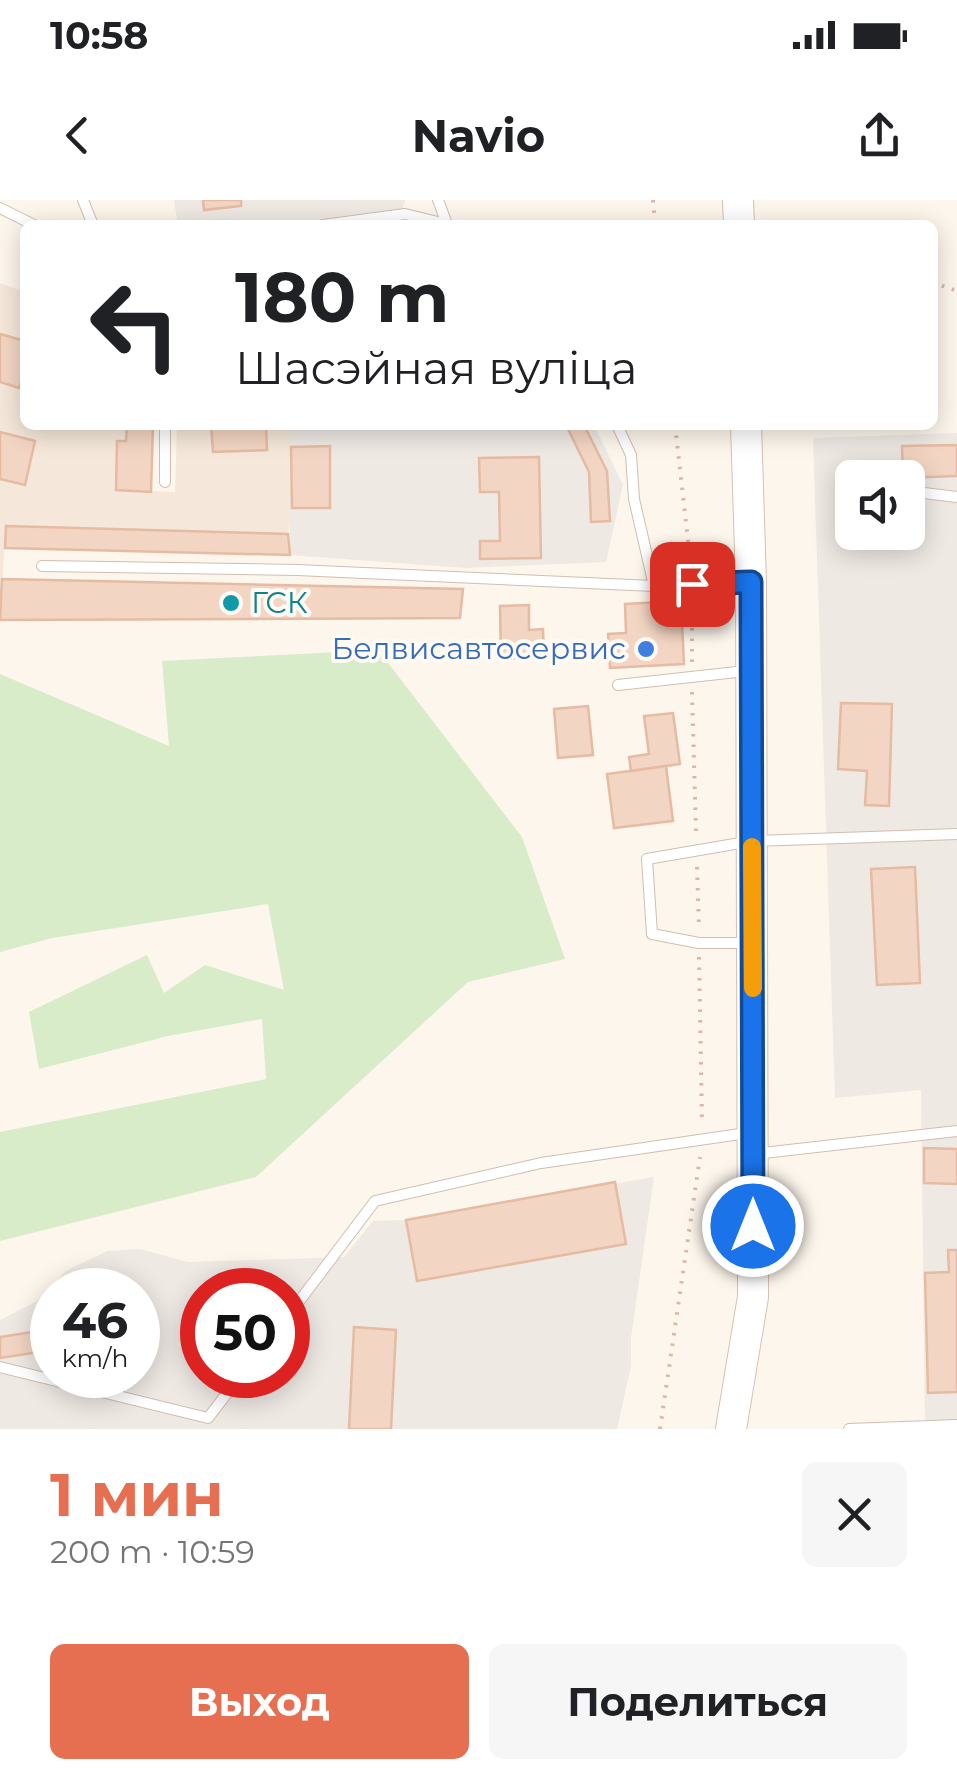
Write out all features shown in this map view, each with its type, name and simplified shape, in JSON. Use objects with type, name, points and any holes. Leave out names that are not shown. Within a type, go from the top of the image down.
[{"type":"main road","points":[[731,1429],[753,1297],[752,671],[746,430]]},
{"type":"lane","points":[[0,208],[24,220]]},
{"type":"lane","points":[[360,220],[404,214],[430,220]]},
{"type":"lane","points":[[165,430],[166,482]]},
{"type":"lane","points":[[619,430],[630,455],[634,499],[654,586]]},
{"type":"lane","points":[[925,493],[957,498]]},
{"type":"lane","points":[[42,566],[297,570],[654,586],[751,582]]},
{"type":"lane","points":[[618,684],[752,671]]},
{"type":"lane","points":[[752,943],[699,943],[652,934],[647,859],[752,841],[957,834]]},
{"type":"lane","points":[[310,1287],[375,1202],[542,1162],[957,1131]]},
{"type":"lane","points":[[0,1367],[206,1423],[224,1398]]},
{"type":"lane","points":[[849,1429],[957,1426]]},
{"type":"shaded area","points":[[174,200],[405,200],[399,220],[177,220]]},
{"type":"shaded area","points":[[0,283],[20,290],[20,430],[153,430],[151,491],[175,492],[177,430],[289,430],[292,508],[288,534],[6,526],[0,617]]},
{"type":"shaded area","points":[[289,430],[596,430],[623,485],[606,562],[465,568],[290,555]]},
{"type":"shaded area","points":[[957,433],[957,1429],[925,1429],[921,1090],[835,1098],[813,438]]},
{"type":"shaded area","points":[[654,1177],[631,1338],[631,1366],[617,1429],[0,1429],[0,1320],[30,1305],[30,1398],[160,1398],[160,1268],[72,1268],[107,1251],[140,1249],[188,1262],[344,1257],[373,1221],[406,1220]]},
{"type":"green space","points":[[378,650],[522,837],[565,959],[468,982],[256,1177],[0,1241],[0,1132],[266,1079],[262,1019],[168,1036],[39,1069],[29,1012],[147,955],[164,993],[205,965],[284,990],[268,904],[52,938],[0,952],[0,674],[169,746],[162,661]]},
{"type":"building","points":[[203,200],[241,200],[241,206],[204,210]]},
{"type":"building","points":[[0,334],[20,340],[20,385],[19,388],[0,382]]},
{"type":"building","points":[[127,430],[153,430],[151,492],[116,490],[117,441],[126,441]]},
{"type":"building","points":[[211,430],[266,430],[267,450],[213,452]]},
{"type":"building","points":[[568,430],[586,430],[607,471],[610,521],[591,522],[589,472]]},
{"type":"building","points":[[0,432],[35,441],[25,485],[0,479]]},
{"type":"building","points":[[957,445],[957,476],[925,477],[925,460],[902,460],[902,446]]},
{"type":"building","points":[[330,446],[330,508],[292,508],[291,447]]},
{"type":"building","points":[[539,457],[541,558],[480,559],[480,541],[500,541],[499,492],[480,492],[479,458]]},
{"type":"building","points":[[6,526],[288,534],[290,555],[5,548]]},
{"type":"building","name":"ГСК","points":[[2,579],[463,589],[460,618],[0,620]]},
{"type":"building","name":"Белвисавтосервис","points":[[681,601],[684,664],[610,668],[608,634],[626,633],[625,604]]},
{"type":"building","points":[[529,605],[529,630],[543,629],[544,657],[501,659],[500,606]]},
{"type":"building","points":[[841,703],[892,704],[889,806],[865,805],[867,771],[838,769]]},
{"type":"building","points":[[588,706],[593,755],[558,758],[554,709]]},
{"type":"building","points":[[673,713],[680,764],[631,771],[629,757],[649,754],[644,716]]},
{"type":"building","points":[[666,766],[673,821],[614,828],[607,774]]},
{"type":"building","points":[[915,867],[920,983],[877,985],[871,869]]},
{"type":"building","points":[[924,1148],[957,1149],[957,1184],[924,1183]]},
{"type":"building","points":[[615,1182],[626,1244],[417,1281],[406,1220]]},
{"type":"building","points":[[948,1250],[957,1250],[957,1392],[928,1393],[925,1273],[949,1272]]},
{"type":"building","points":[[354,1327],[396,1330],[391,1429],[349,1429]]},
{"type":"building","points":[[30,1332],[30,1353],[0,1358],[0,1337]]},
{"type":"slow traffic","points":[[752,847],[753,988]]},
{"type":"place","name":"ГСК","points":[[231,603]]},
{"type":"place","name":"Белвисавтосервис","points":[[646,649]]},
{"type":"route","points":[[692,584],[751,582],[753,1226]]}]
